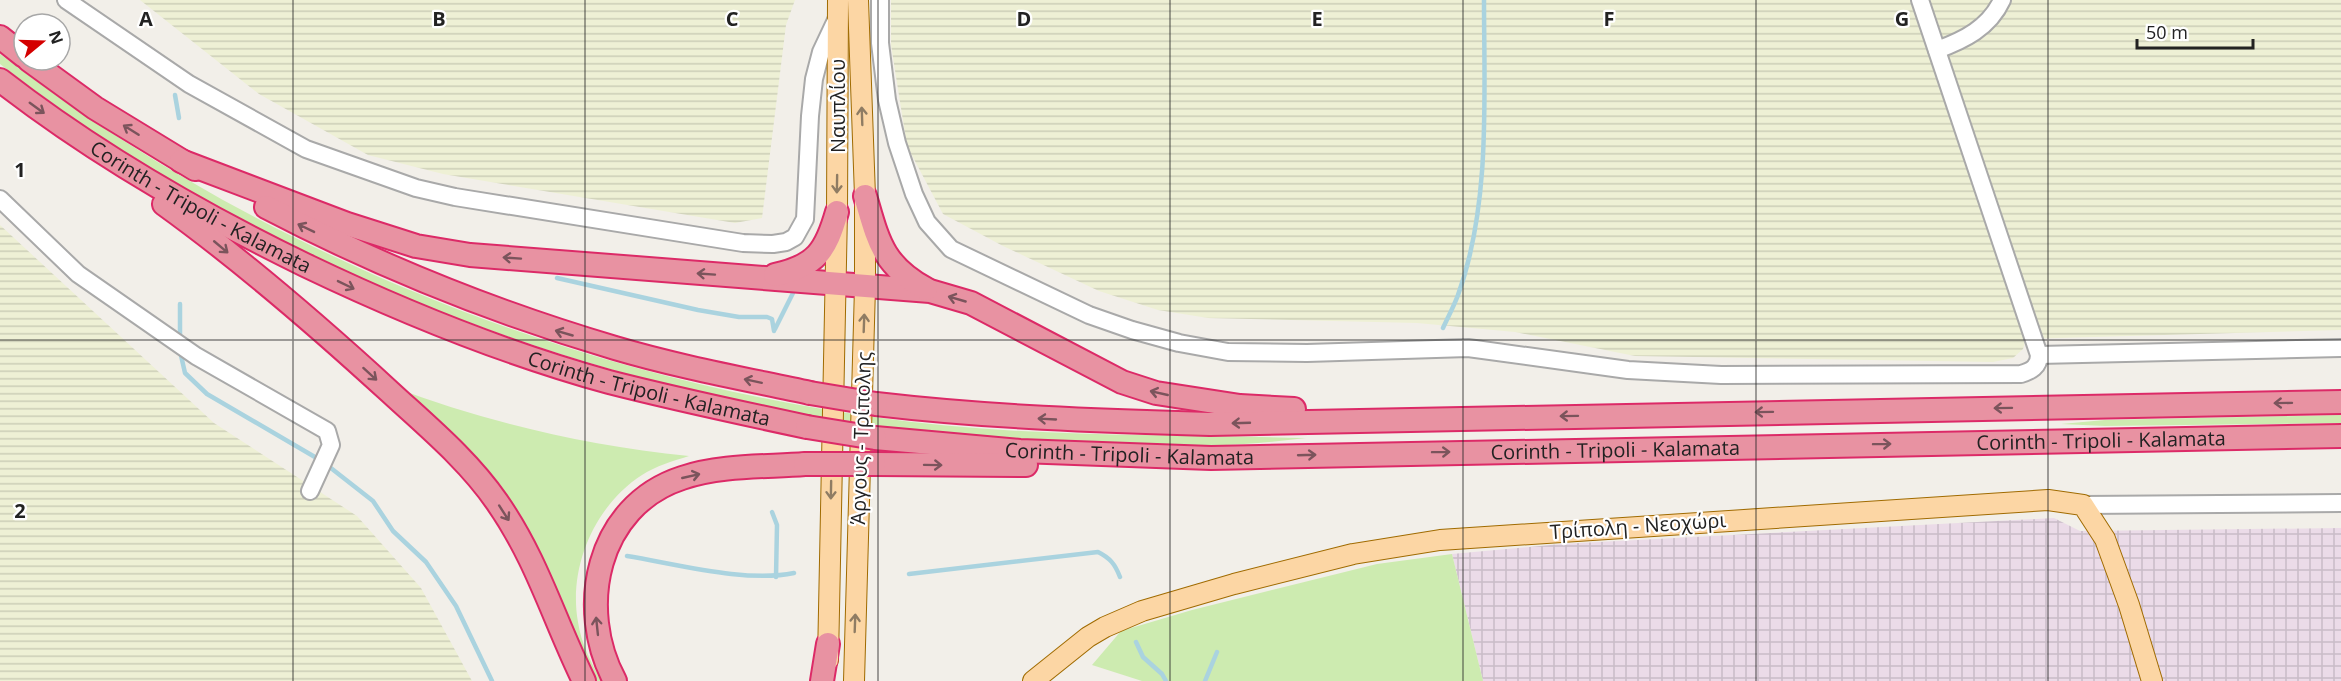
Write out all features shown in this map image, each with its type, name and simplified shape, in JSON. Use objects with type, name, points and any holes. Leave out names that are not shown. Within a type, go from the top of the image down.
[{"type":"highway","name":"Corinth - Tripoli - Kalamata","points":[[46,72],[95,108],[181,161],[363,256],[455,295],[551,329],[617,349],[715,373],[876,404],[986,416],[1210,424],[2341,402]]},
{"type":"highway","name":"Corinth - Tripoli - Kalamata","points":[[0,80],[75,135],[157,186],[226,225],[347,286],[421,317],[533,358],[607,381],[698,404],[807,427],[875,438],[985,449],[1211,458],[2341,435]]},
{"type":"highway","points":[[75,135],[205,234],[284,299],[466,462],[497,502],[524,544],[540,575],[584,681]]},
{"type":"highway","points":[[181,161],[347,224],[416,246],[470,255],[930,291],[971,303],[1122,382],[1156,393],[1240,406],[1287,408],[1384,420]]},
{"type":"highway","points":[[865,196],[876,234],[889,260],[904,276],[930,291]]},
{"type":"highway","points":[[764,277],[806,265],[817,257],[825,248],[837,212]]},
{"type":"highway","points":[[615,681],[599,644],[595,596],[603,554],[624,518],[650,495],[682,478],[747,468],[805,464],[1053,465],[1122,456]]},
{"type":"highway","points":[[822,681],[828,644]]},
{"type":"main road","name":"Ναυπλίου","points":[[858,0],[865,196]]},
{"type":"main road","name":"Ναυπλίου","points":[[837,212],[838,8]]},
{"type":"main road","name":"Άργους - Τρίπολης","points":[[854,681],[865,286],[865,196]]},
{"type":"main road","name":"Άργους - Τρίπολης","points":[[828,681],[837,212]]},
{"type":"main road","name":"Τρίπολη - Νεοχώρι","points":[[1033,681],[1088,637],[1142,611],[1292,569],[1353,554],[1404,545],[1558,531],[2048,500],[2083,505]]},
{"type":"main road","points":[[2083,505],[2105,539],[2129,605],[2152,681]]},
{"type":"street","points":[[66,0],[189,84],[306,149],[342,163],[416,188],[455,197],[743,243],[773,244],[786,242],[795,237],[805,219],[814,79],[821,52],[838,8]]},
{"type":"street","points":[[880,0],[880,43],[887,100],[897,143],[914,194],[927,222],[951,249],[1089,315],[1132,330],[1179,343],[1228,352],[1307,353],[1468,348],[1628,370],[1722,375],[2021,375],[2034,368],[2038,355],[1920,0]]},
{"type":"street","points":[[1937,50],[1960,41],[1980,28],[1996,13],[2002,0]]},
{"type":"street","points":[[0,199],[78,274],[171,340],[327,431],[331,445],[310,491]]},
{"type":"street","points":[[2038,355],[2341,348]]},
{"type":"street","points":[[2083,505],[2341,503]]},
{"type":"shaded area","points":[[2054,518],[2080,531],[2341,528],[2341,681],[1483,681],[1452,554],[1561,544]]},
{"type":"green space","points":[[140,0],[795,0],[786,25],[762,218],[735,223],[443,174],[368,155],[259,94]]},
{"type":"green space","points":[[891,0],[2341,0],[2341,330],[2026,339],[2023,349],[2013,358],[1993,362],[1635,356],[1515,332],[1417,323],[1208,318],[1158,310],[1099,291],[1003,246],[943,214],[907,146],[891,45]]},
{"type":"green space","points":[[0,54],[12,63],[12,72],[25,72],[97,123],[199,186],[305,243],[414,292],[526,334],[640,369],[756,397],[928,424],[1090,434],[1306,438],[1252,444],[1202,445],[1056,441],[937,433],[875,426],[759,406],[642,378],[527,343],[414,301],[304,252],[197,196],[96,133],[0,64]]},
{"type":"green space","points":[[0,225],[214,423],[357,516],[421,588],[472,681],[0,681]]},
{"type":"green space","points":[[393,387],[466,412],[539,431],[613,446],[689,456],[653,469],[625,488],[598,520],[581,559],[576,601],[578,622],[581,637],[601,681],[587,681],[541,572]]},
{"type":"green space","points":[[2341,415],[2341,423],[2105,426],[2061,424],[2105,420]]},
{"type":"green space","points":[[1452,554],[1483,681],[1142,681],[1092,665],[1121,631],[1192,610],[1377,564]]},
{"type":"waterway","points":[[1443,328],[1458,295],[1469,260],[1481,187],[1484,0]]},
{"type":"waterway","points":[[175,95],[179,118]]},
{"type":"waterway","points":[[557,278],[698,310],[739,317],[767,317],[772,319],[774,331]]},
{"type":"waterway","points":[[775,329],[793,293]]},
{"type":"waterway","points":[[180,304],[180,340]]},
{"type":"waterway","points":[[180,351],[185,373],[207,394],[320,460]]},
{"type":"waterway","points":[[327,465],[373,501],[393,531],[426,562],[456,606],[492,681]]},
{"type":"waterway","points":[[772,512],[777,525],[776,577]]},
{"type":"waterway","points":[[909,574],[1098,552],[1112,562],[1120,577]]},
{"type":"waterway","points":[[627,556],[733,574],[755,576],[794,573]]},
{"type":"waterway","points":[[1136,642],[1143,657],[1162,674],[1166,681]]},
{"type":"waterway","points":[[1205,681],[1217,652]]}]
